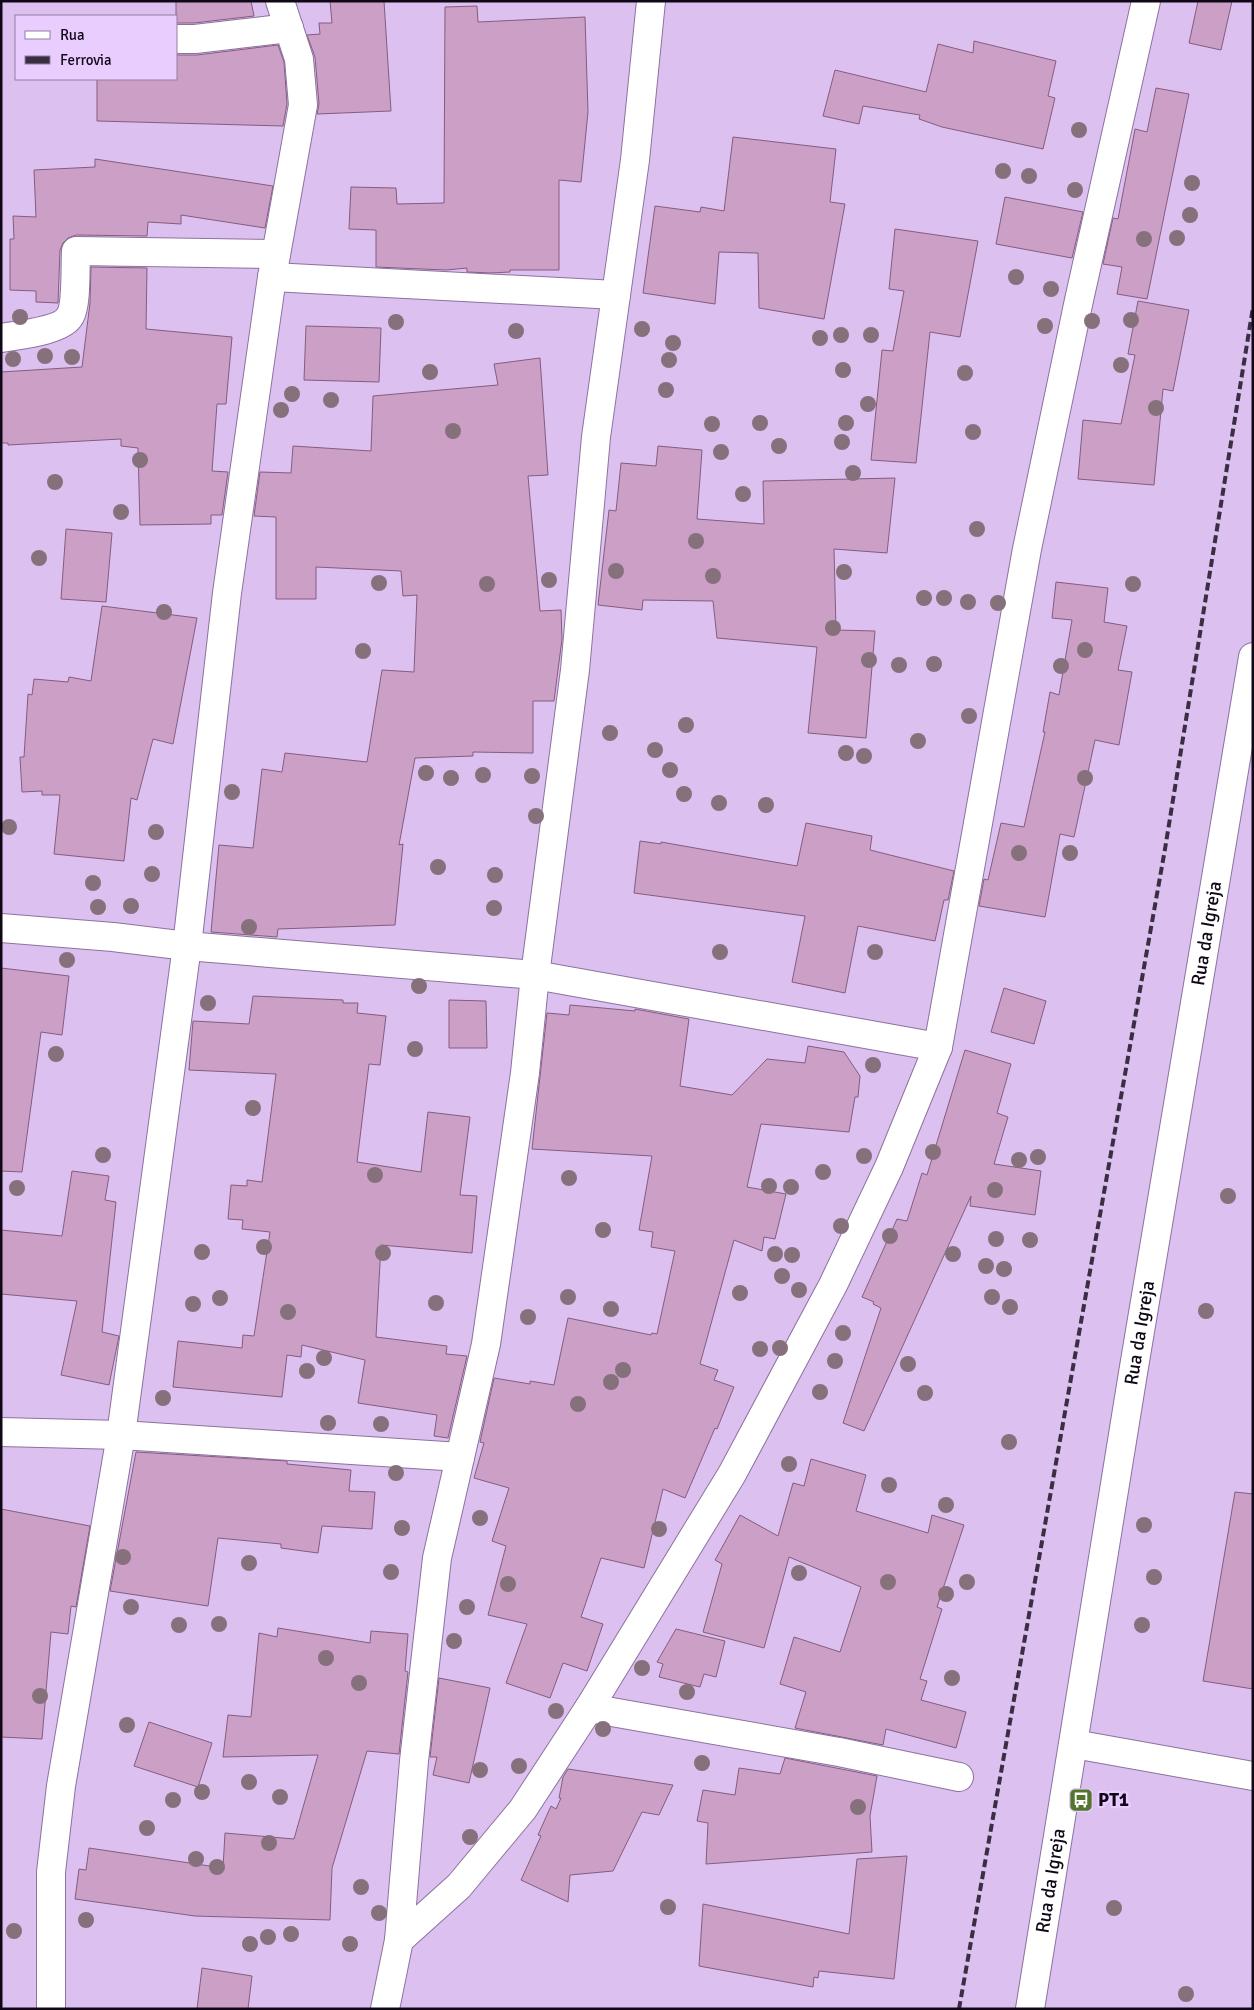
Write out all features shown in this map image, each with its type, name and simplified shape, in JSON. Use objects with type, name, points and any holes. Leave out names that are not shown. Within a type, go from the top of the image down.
[{"type":"street","points":[[51,2009],[51,1872],[61,1786],[121,1436],[187,946],[227,593],[274,266],[303,105],[299,59],[280,1]]},
{"type":"street","points":[[385,2009],[399,1940],[414,1761],[437,1558],[486,1344],[525,1073],[535,975],[575,670],[596,437],[635,160],[652,1]]},
{"type":"street","points":[[399,1940],[459,1886],[523,1809],[590,1708],[732,1474],[829,1294],[889,1167],[938,1047],[1028,549],[1079,300],[1146,1]]},
{"type":"street","points":[[178,39],[195,39],[289,28]]},
{"type":"street","points":[[1,338],[61,325],[70,317],[73,305],[76,251],[616,295]]},
{"type":"street","name":"Rua da Igreja","points":[[1030,2009],[1133,1373],[1247,721],[1253,657]]},
{"type":"street","points":[[1,928],[113,937],[187,946],[535,975],[938,1047]]},
{"type":"street","points":[[1,1432],[121,1436],[460,1457]]},
{"type":"street","points":[[590,1708],[839,1752],[960,1777]]},
{"type":"street","points":[[1074,1744],[1253,1776]]},
{"type":"building","points":[[176,1],[251,1],[254,16],[178,23],[178,15],[176,15]]},
{"type":"building","points":[[330,1],[384,1],[391,111],[317,114],[319,104],[315,57],[307,35],[320,34],[319,23],[332,23]]},
{"type":"building","points":[[1198,1],[1232,1],[1221,50],[1189,43]]},
{"type":"building","points":[[477,6],[478,22],[585,17],[588,112],[581,182],[559,180],[559,270],[510,270],[510,272],[491,273],[467,272],[467,268],[446,270],[376,267],[376,230],[349,229],[351,187],[396,188],[397,204],[444,203],[445,7]]},
{"type":"building","points":[[974,41],[1056,61],[1048,96],[1055,98],[1043,149],[942,127],[919,119],[920,115],[863,106],[859,124],[823,116],[835,70],[926,92],[938,44],[973,53]]},
{"type":"building","points":[[278,45],[284,62],[287,104],[283,126],[97,121],[97,80],[178,80],[178,55],[197,55]]},
{"type":"building","points":[[1156,88],[1189,94],[1147,299],[1117,294],[1122,267],[1103,264],[1113,218],[1118,219],[1135,129],[1147,132]]},
{"type":"building","points":[[733,137],[836,149],[830,202],[845,204],[824,319],[759,308],[758,253],[719,252],[715,304],[643,293],[655,206],[700,212],[701,207],[724,211]]},
{"type":"building","points":[[95,159],[273,186],[265,228],[181,215],[181,224],[148,222],[147,236],[76,235],[68,238],[60,250],[58,303],[36,302],[36,291],[10,290],[10,239],[14,239],[13,216],[36,217],[34,170],[95,167]]},
{"type":"building","points":[[1005,197],[1083,212],[1072,258],[996,244]]},
{"type":"building","points":[[895,229],[978,241],[960,337],[930,332],[916,463],[871,460],[882,350],[893,351],[904,291],[889,289]]},
{"type":"building","points":[[91,267],[147,268],[146,329],[232,337],[226,404],[217,404],[212,471],[228,472],[222,515],[211,515],[211,524],[140,525],[138,448],[121,446],[121,439],[8,445],[8,443],[1,443],[1,372],[82,367],[90,303]]},
{"type":"building","points":[[1138,301],[1189,310],[1173,391],[1163,389],[1154,485],[1078,479],[1083,420],[1121,424],[1135,355],[1128,354]]},
{"type":"building","points":[[306,326],[381,328],[379,382],[304,380]]},
{"type":"building","points":[[540,358],[548,475],[528,476],[540,611],[561,610],[562,639],[554,701],[533,701],[533,753],[473,752],[473,756],[415,758],[399,845],[403,844],[395,925],[278,929],[277,937],[211,932],[219,845],[253,848],[262,769],[282,772],[285,753],[367,762],[382,670],[414,672],[417,595],[403,596],[401,571],[316,567],[316,599],[276,599],[276,517],[254,516],[260,472],[291,473],[293,446],[371,451],[373,396],[498,385],[494,364]]},
{"type":"building","points":[[658,446],[702,450],[697,519],[764,524],[763,481],[895,478],[887,553],[834,549],[836,630],[875,631],[866,738],[808,733],[817,647],[717,638],[713,601],[643,600],[642,610],[598,605],[609,510],[616,511],[621,463],[656,466]]},
{"type":"building","points":[[66,529],[112,533],[106,602],[61,599]]},
{"type":"building","points":[[1056,582],[1108,588],[1104,622],[1127,626],[1118,670],[1132,672],[1119,745],[1095,740],[1074,837],[1060,834],[1045,917],[979,906],[984,879],[988,880],[1001,823],[1024,827],[1045,732],[1043,732],[1050,692],[1059,695],[1072,620],[1052,618]]},
{"type":"building","points":[[102,606],[197,618],[173,744],[153,739],[137,800],[131,798],[124,861],[54,854],[60,795],[42,795],[42,791],[22,792],[20,757],[24,757],[28,694],[32,695],[34,679],[68,682],[69,677],[91,681]]},
{"type":"building","points":[[806,823],[872,836],[870,850],[954,871],[948,900],[944,900],[935,941],[858,926],[845,993],[792,982],[805,916],[634,893],[640,841],[661,844],[661,842],[797,866]]},
{"type":"building","points":[[1,968],[69,976],[62,1035],[41,1032],[22,1172],[1,1171]]},
{"type":"building","points":[[1004,988],[1046,1001],[1034,1044],[991,1032]]},
{"type":"building","points":[[253,996],[343,1000],[343,1003],[358,1003],[357,1013],[386,1016],[380,1065],[369,1064],[357,1162],[421,1172],[428,1112],[470,1117],[460,1195],[477,1196],[472,1253],[381,1245],[376,1337],[447,1346],[446,1354],[467,1356],[448,1438],[434,1436],[437,1415],[358,1403],[365,1360],[302,1345],[301,1357],[287,1355],[282,1397],[173,1387],[178,1341],[242,1348],[243,1335],[254,1336],[270,1232],[242,1229],[243,1220],[228,1219],[231,1185],[247,1186],[247,1180],[262,1182],[276,1074],[189,1070],[193,1021],[249,1024]]},
{"type":"building","points":[[449,1000],[486,1001],[487,1048],[449,1048]]},
{"type":"building","points":[[570,1005],[635,1011],[635,1009],[689,1019],[680,1086],[732,1095],[767,1059],[805,1063],[808,1046],[844,1052],[860,1076],[858,1097],[855,1097],[849,1132],[761,1124],[747,1187],[786,1194],[775,1239],[764,1237],[762,1251],[734,1240],[700,1364],[718,1370],[714,1380],[734,1387],[685,1498],[663,1489],[644,1568],[601,1558],[581,1617],[603,1624],[587,1671],[563,1663],[550,1698],[506,1683],[527,1624],[488,1615],[506,1546],[492,1541],[509,1488],[474,1478],[484,1443],[480,1442],[494,1378],[530,1384],[530,1381],[554,1385],[568,1318],[651,1335],[652,1333],[657,1334],[675,1251],[651,1247],[653,1232],[639,1230],[652,1156],[532,1149],[547,1013],[569,1015]]},
{"type":"building","points":[[965,1050],[1011,1064],[997,1113],[1008,1117],[994,1164],[1041,1171],[1035,1215],[970,1206],[971,1196],[864,1431],[843,1423],[881,1308],[873,1304],[874,1302],[862,1297],[897,1219],[907,1221],[922,1173],[927,1175]]},
{"type":"building","points":[[72,1171],[109,1176],[105,1200],[116,1202],[102,1332],[119,1336],[109,1385],[61,1375],[77,1301],[1,1294],[1,1230],[62,1236]]},
{"type":"building","points":[[136,1452],[287,1461],[287,1464],[351,1470],[349,1491],[375,1492],[372,1529],[322,1526],[318,1553],[281,1548],[281,1544],[218,1538],[208,1606],[110,1591]]},
{"type":"building","points":[[811,1459],[866,1475],[856,1511],[928,1533],[932,1515],[964,1525],[937,1607],[942,1609],[920,1679],[927,1681],[921,1700],[966,1712],[956,1748],[886,1729],[883,1745],[795,1728],[806,1692],[780,1684],[794,1637],[840,1652],[861,1587],[789,1557],[764,1648],[703,1632],[722,1564],[715,1560],[740,1515],[778,1536],[793,1483],[804,1486]]},
{"type":"building","points":[[1235,1492],[1253,1494],[1253,1689],[1203,1681]]},
{"type":"building","points":[[1,1509],[90,1526],[76,1607],[71,1606],[68,1634],[51,1632],[42,1739],[1,1737]]},
{"type":"building","points":[[278,1628],[370,1643],[371,1631],[408,1634],[405,1671],[408,1672],[399,1754],[367,1751],[332,1868],[330,1920],[195,1916],[75,1899],[79,1869],[86,1870],[89,1848],[223,1868],[225,1833],[294,1839],[318,1755],[223,1757],[228,1715],[251,1717],[259,1633],[277,1637]]},
{"type":"building","points":[[676,1629],[725,1641],[716,1677],[704,1674],[700,1687],[659,1677],[663,1664],[657,1662]]},
{"type":"building","points":[[439,1678],[490,1688],[469,1783],[433,1775],[437,1757],[430,1757]]},
{"type":"building","points":[[149,1722],[212,1743],[198,1787],[134,1766]]},
{"type":"building","points":[[785,1758],[877,1776],[870,1816],[872,1852],[706,1864],[708,1823],[697,1821],[703,1790],[735,1795],[739,1768],[780,1774]]},
{"type":"building","points":[[568,1769],[673,1785],[659,1815],[642,1812],[613,1871],[570,1875],[568,1902],[521,1880],[541,1836],[538,1835],[551,1806],[556,1809],[561,1798],[559,1798],[563,1777]]},
{"type":"building","points":[[907,1856],[894,1979],[819,1971],[818,1978],[814,1977],[813,1987],[699,1966],[703,1904],[849,1934],[857,1859]]},
{"type":"building","points":[[202,1968],[252,1976],[248,2009],[197,2009]]},
{"type":"railway","points":[[959,2009],[1165,849],[1253,307]]},
{"type":"place","name":"PT1","points":[[1081,1800]]}]
